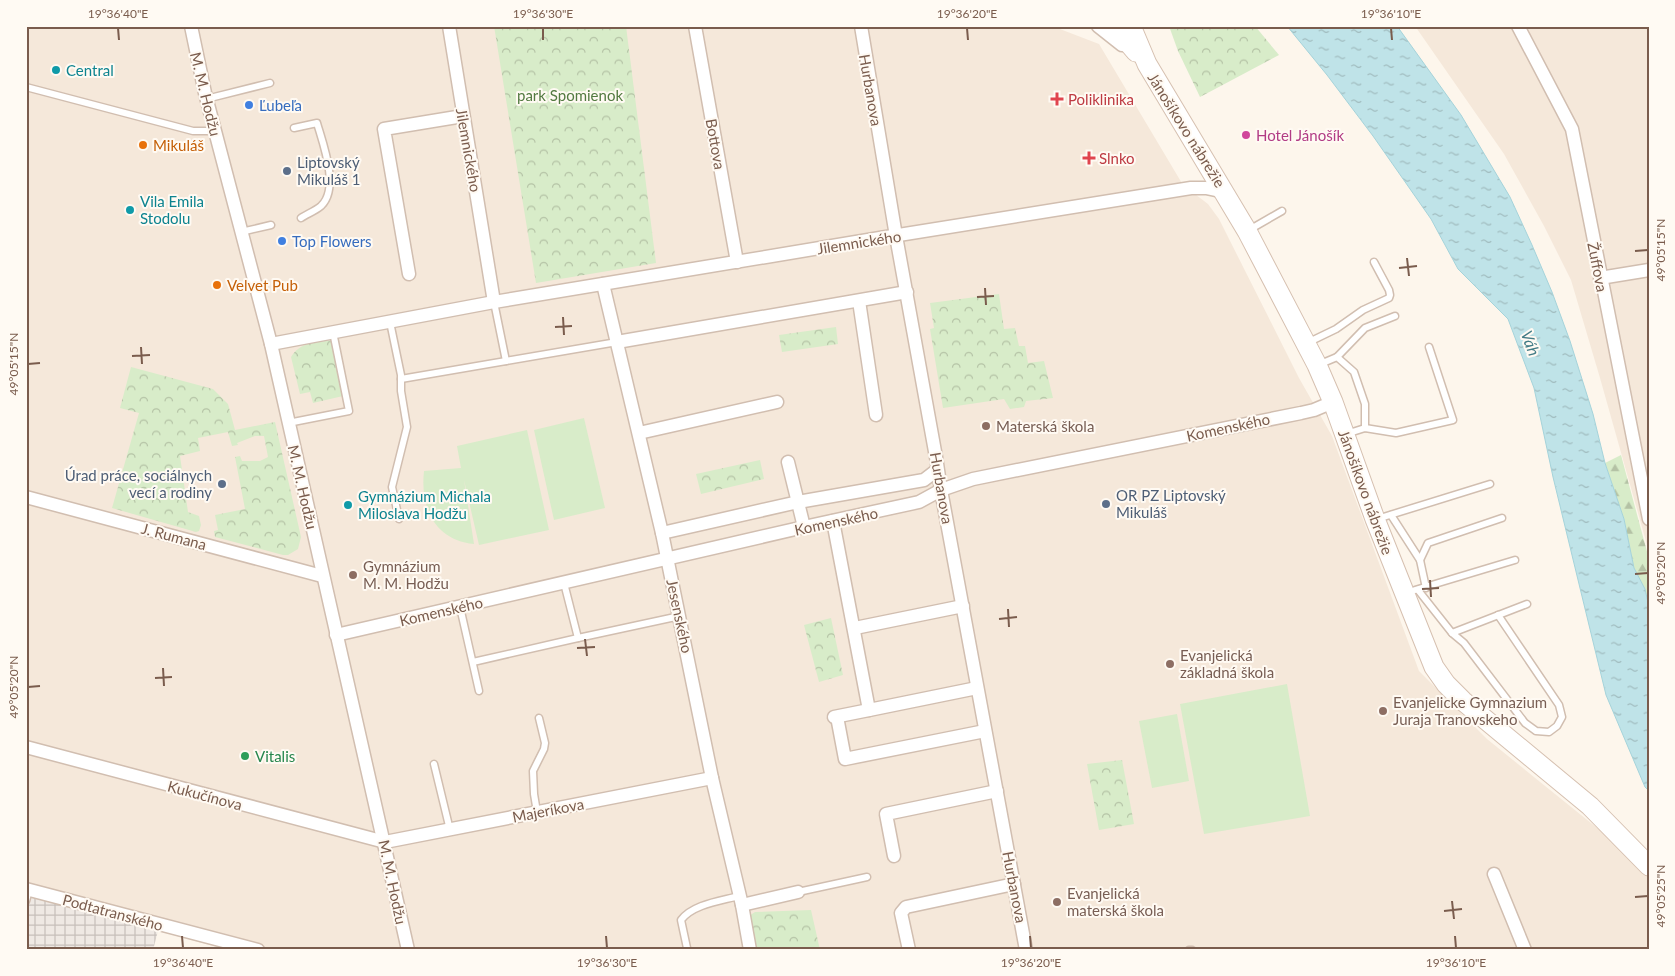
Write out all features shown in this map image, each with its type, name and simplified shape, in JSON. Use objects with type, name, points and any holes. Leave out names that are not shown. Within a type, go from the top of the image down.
[{"type":"main road","name":"Jánošíkovo nábrežie","points":[[1114,26],[1147,64]]},
{"type":"main road","name":"Jánošíkovo nábrežie","points":[[1131,26],[1147,64],[1248,231],[1317,365],[1345,434],[1384,517],[1411,591],[1434,667],[1446,684],[1464,701],[1590,806],[1649,866]]},
{"type":"main road","points":[[1141,26],[1147,64]]},
{"type":"street","name":"M. M. Hodžu","points":[[190,26],[206,99],[271,344],[408,950]]},
{"type":"street","name":"Jilemnického","points":[[449,26],[494,302]]},
{"type":"street","name":"Bottova","points":[[695,26],[737,262]]},
{"type":"street","name":"Hurbanova","points":[[860,26],[937,470],[1026,950]]},
{"type":"street","points":[[1098,26],[1147,64]]},
{"type":"street","name":"Žuffova","points":[[1518,26],[1572,129],[1649,519]]},
{"type":"street","points":[[410,274],[384,129],[463,116]]},
{"type":"street","name":"Jilemnického","points":[[271,344],[494,302],[1192,188],[1206,188],[1225,192]]},
{"type":"street","points":[[1600,278],[1649,270]]},
{"type":"street","name":"Jesenského","points":[[603,284],[668,560],[712,778],[750,950]]},
{"type":"street","points":[[617,342],[906,292]]},
{"type":"street","points":[[859,301],[876,415]]},
{"type":"street","points":[[639,433],[777,402]]},
{"type":"street","name":"Komenského","points":[[336,635],[919,502],[941,490],[973,479],[1314,410],[1333,402]]},
{"type":"street","points":[[788,462],[804,527]]},
{"type":"street","points":[[662,533],[798,502],[924,480],[937,470]]},
{"type":"street","name":"J. Rumana","points":[[26,496],[322,576]]},
{"type":"street","points":[[833,521],[869,710]]},
{"type":"street","points":[[854,628],[963,606]]},
{"type":"street","points":[[977,688],[869,710],[836,719],[845,759],[985,731]]},
{"type":"street","name":"Kukučínova","points":[[26,747],[385,842]]},
{"type":"street","name":"Majeríkova","points":[[385,842],[712,778]]},
{"type":"street","points":[[894,856],[886,814],[997,791]]},
{"type":"street","points":[[1494,874],[1526,950]]},
{"type":"street","points":[[909,950],[902,913],[906,907],[1014,884]]},
{"type":"street","points":[[740,900],[798,892]]},
{"type":"street","name":"Podtatranského","points":[[27,893],[258,950]]},
{"type":"lane","points":[[206,99],[270,83]]},
{"type":"lane","points":[[26,87],[193,131],[215,131]]},
{"type":"lane","points":[[294,128],[317,123],[327,158],[331,185],[322,205],[301,218]]},
{"type":"lane","points":[[1248,231],[1282,211]]},
{"type":"lane","points":[[242,232],[271,225]]},
{"type":"lane","points":[[1306,344],[1336,329],[1363,310],[1389,298],[1389,290],[1374,262]]},
{"type":"lane","points":[[494,302],[506,361]]},
{"type":"lane","points":[[1317,365],[1337,357],[1365,328],[1395,316]]},
{"type":"lane","points":[[390,322],[401,379],[407,427],[392,486],[399,519]]},
{"type":"lane","points":[[288,423],[349,411],[333,332]]},
{"type":"lane","points":[[401,379],[617,342]]},
{"type":"lane","points":[[1345,434],[1365,428],[1396,433],[1452,420],[1429,348]]},
{"type":"lane","points":[[1337,357],[1354,372],[1365,404],[1365,428]]},
{"type":"lane","points":[[1426,588],[1420,560],[1384,517],[1490,484]]},
{"type":"lane","points":[[1420,560],[1428,543],[1502,518]]},
{"type":"lane","points":[[1411,591],[1516,560]]},
{"type":"lane","points":[[564,583],[578,638]]},
{"type":"lane","points":[[1411,591],[1464,643],[1525,723],[1536,731],[1549,732],[1557,726],[1562,717],[1559,706],[1498,615]]},
{"type":"lane","points":[[1452,633],[1526,604]]},
{"type":"lane","points":[[460,607],[479,691]]},
{"type":"lane","points":[[473,662],[680,616]]},
{"type":"lane","points":[[537,812],[533,771],[545,743],[539,718]]},
{"type":"lane","points":[[434,764],[450,830]]},
{"type":"lane","points":[[798,892],[867,877]]},
{"type":"lane","points":[[687,948],[681,920],[685,914],[697,908],[740,900]]},
{"type":"shaded area","points":[[26,26],[1052,26],[1099,44],[1183,185],[1208,204],[1219,219],[1299,378],[1332,436],[1419,671],[1487,739],[1617,844],[1649,878],[1649,950],[228,950],[26,895]]},
{"type":"shaded area","points":[[1415,26],[1649,26],[1649,552],[1571,280],[1544,226],[1504,154]]},
{"type":"shaded area","points":[[26,895],[158,931],[153,950],[26,950]]},
{"type":"green space","name":"park Spomienok","points":[[494,26],[626,26],[656,263],[536,283]]},
{"type":"green space","points":[[1169,26],[1255,26],[1279,55],[1200,97],[1178,51]]},
{"type":"green space","points":[[999,294],[1004,329],[1015,328],[1019,346],[1025,346],[1028,363],[1044,361],[1053,398],[1026,401],[1024,407],[1010,409],[1004,399],[943,408],[930,329],[934,328],[930,303]]},
{"type":"green space","points":[[836,327],[838,344],[782,352],[779,335]]},
{"type":"green space","points":[[333,340],[343,396],[313,403],[310,392],[300,394],[291,357],[304,345]]},
{"type":"green space","points":[[131,367],[213,389],[228,404],[235,430],[275,422],[301,537],[298,549],[288,555],[283,555],[215,537],[214,531],[218,530],[215,515],[245,509],[235,457],[240,456],[242,461],[260,461],[268,457],[264,436],[255,436],[232,446],[228,432],[198,438],[200,451],[180,456],[188,512],[199,516],[201,525],[199,531],[196,532],[112,508],[139,413],[120,408]]},
{"type":"green space","points":[[584,418],[605,508],[554,520],[534,430]]},
{"type":"green space","points":[[527,430],[549,530],[479,545],[464,480],[474,544],[460,541],[440,529],[432,520],[424,497],[424,471],[461,468],[457,446]]},
{"type":"green space","points":[[1621,455],[1649,559],[1649,607],[1645,589],[1634,568],[1624,519],[1605,463]]},
{"type":"green space","points":[[760,460],[764,479],[701,494],[696,474]]},
{"type":"green space","points":[[831,618],[843,675],[819,682],[804,625]]},
{"type":"green space","points":[[1287,684],[1310,816],[1204,834],[1180,704]]},
{"type":"green space","points":[[1177,714],[1189,781],[1152,788],[1139,721]]},
{"type":"green space","points":[[1122,760],[1134,824],[1099,830],[1087,764]]},
{"type":"green space","points":[[811,910],[820,950],[753,950],[749,916],[755,912]]},
{"type":"water","name":"Váh","points":[[1287,26],[1397,26],[1461,115],[1510,197],[1552,292],[1570,341],[1593,414],[1605,463],[1624,519],[1634,568],[1645,589],[1649,607],[1649,791],[1645,787],[1606,695],[1553,477],[1534,388],[1508,319],[1458,269],[1431,219],[1373,136]]},
{"type":"place","name":"Central","points":[[56,70]]},
{"type":"place","name":"Poliklinika","points":[[1057,99]]},
{"type":"place","name":"Ľubeľa","points":[[249,105]]},
{"type":"place","name":"Hotel Jánošík","points":[[1246,135]]},
{"type":"place","name":"Mikuláš","points":[[143,145]]},
{"type":"place","name":"Slnko","points":[[1089,158]]},
{"type":"place","name":"Liptovský Mikuláš 1","points":[[287,171]]},
{"type":"place","name":"Vila Emila Stodolu","points":[[130,210]]},
{"type":"place","name":"Top Flowers","points":[[282,241]]},
{"type":"place","name":"Velvet Pub","points":[[217,285]]},
{"type":"place","name":"Materská škola","points":[[986,426]]},
{"type":"place","name":"Úrad práce, sociálnych vecí a rodiny","points":[[222,484]]},
{"type":"place","name":"OR PZ Liptovský Mikuláš","points":[[1106,504]]},
{"type":"place","name":"Gymnázium Michala Miloslava Hodžu","points":[[348,505]]},
{"type":"place","name":"Gymnázium M. M. Hodžu","points":[[353,575]]},
{"type":"place","name":"Evanjelická základná škola","points":[[1170,664]]},
{"type":"place","name":"Evanjelicke Gymnazium Juraja Tranovskeho","points":[[1383,711]]},
{"type":"place","name":"Vitalis","points":[[245,756]]},
{"type":"place","name":"Evanjelická materská škola","points":[[1057,902]]}]
